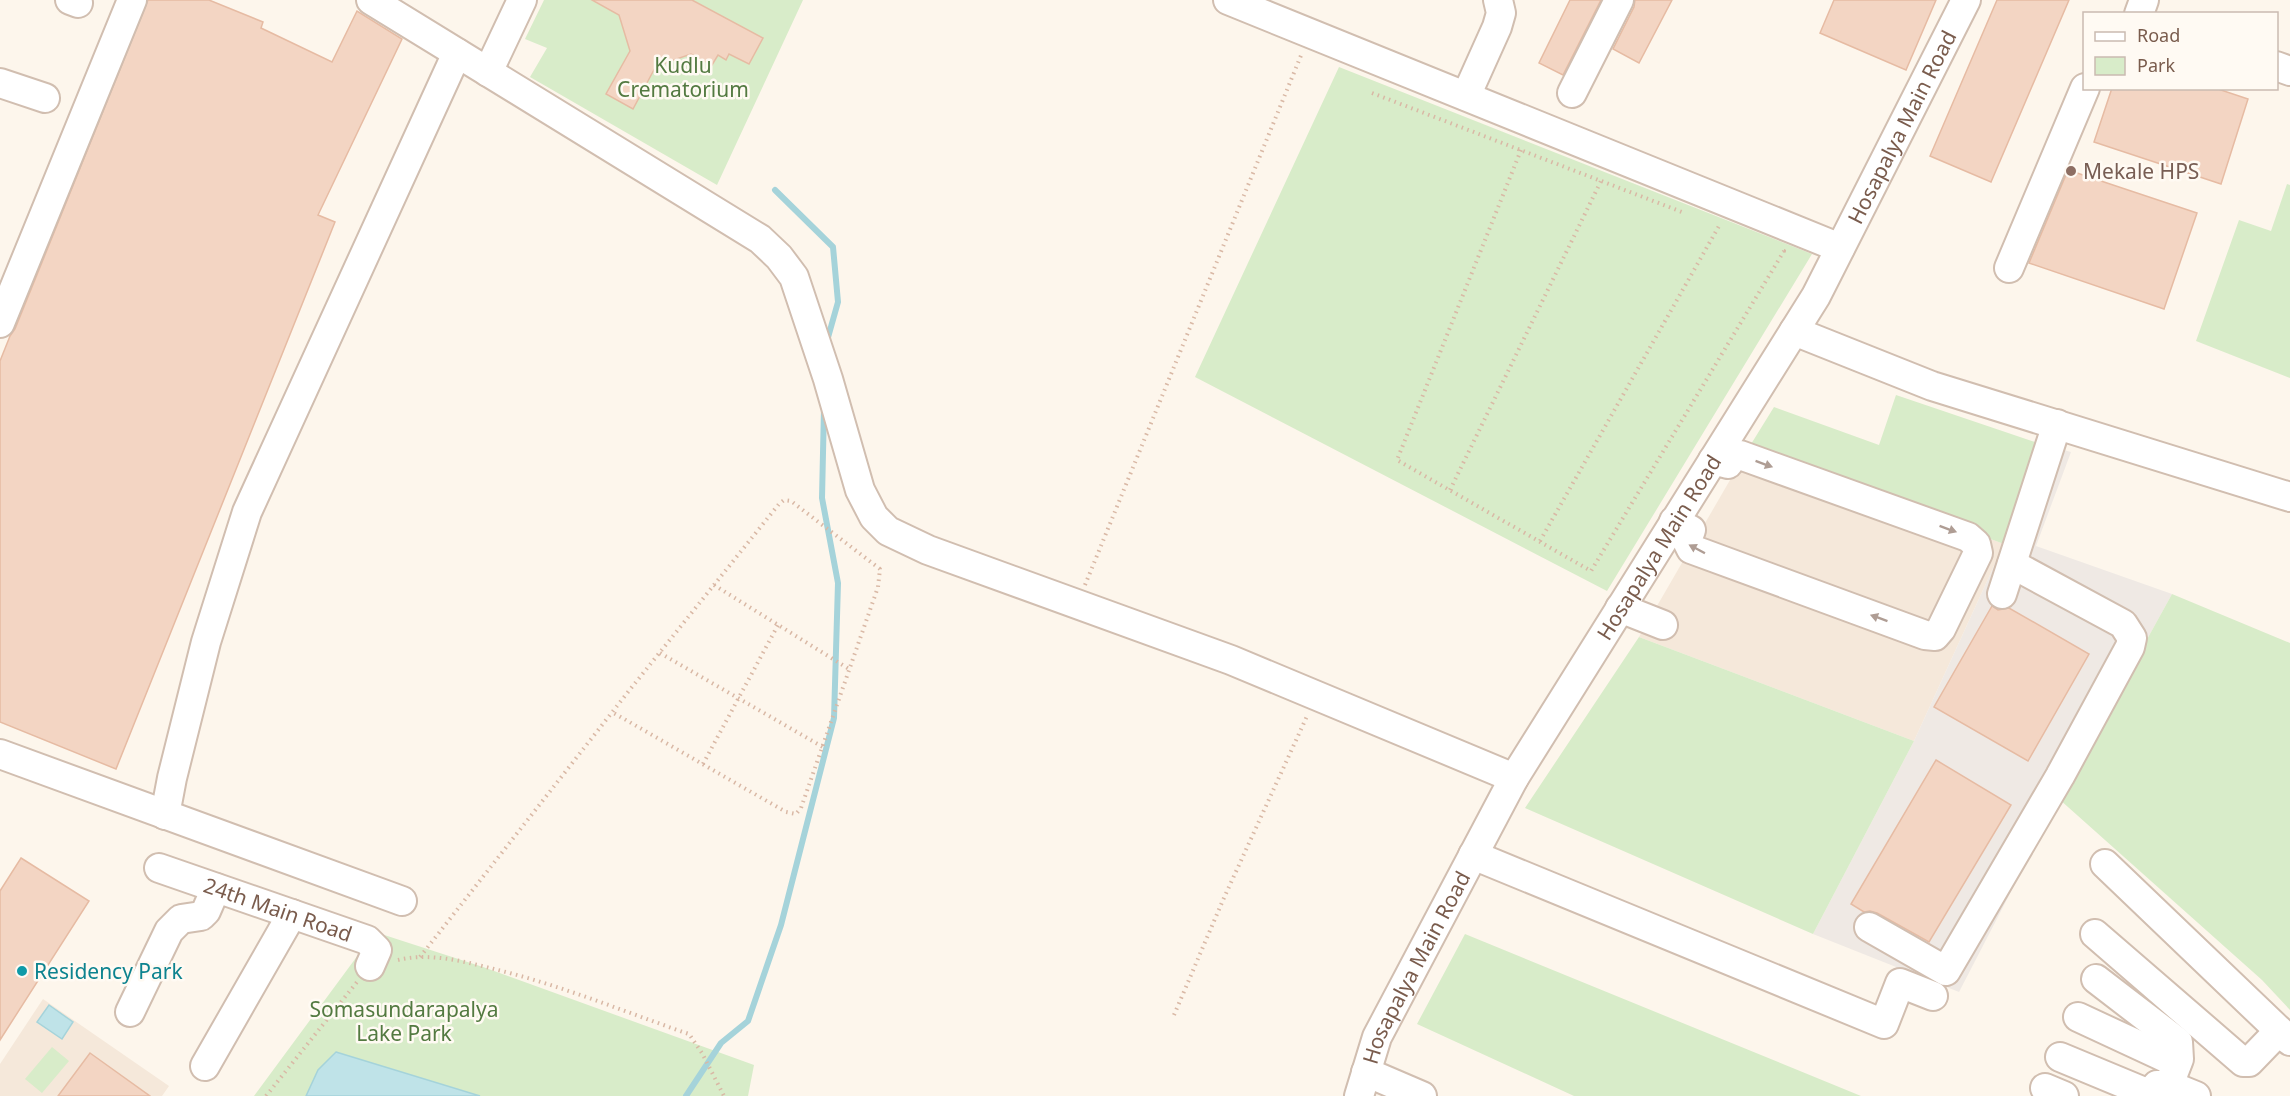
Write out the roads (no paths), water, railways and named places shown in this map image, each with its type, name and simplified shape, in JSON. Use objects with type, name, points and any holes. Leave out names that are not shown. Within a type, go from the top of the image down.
[{"type":"street","points":[[0,323],[132,0]]},
{"type":"street","points":[[371,0],[760,239],[779,257],[794,277],[861,490],[874,517],[888,531],[928,550],[1231,660],[1514,777]]},
{"type":"street","points":[[488,72],[522,0]]},
{"type":"street","points":[[1228,0],[1840,248]]},
{"type":"street","points":[[1466,96],[1497,27],[1501,13],[1498,0]]},
{"type":"street","points":[[1572,93],[1619,0]]},
{"type":"street","name":"Hosapalya Main Road","points":[[1363,1084],[1377,1037],[1514,777],[1815,296],[1966,0]]},
{"type":"street","points":[[165,814],[206,642],[247,512],[457,53]]},
{"type":"street","points":[[0,83],[45,98]]},
{"type":"street","points":[[2009,268],[2084,90]]},
{"type":"street","points":[[1794,331],[1932,386],[2290,497]]},
{"type":"street","points":[[2002,594],[2057,424]]},
{"type":"street","points":[[1674,521],[1691,530],[1687,541],[1692,549],[1925,635],[1935,636],[1941,629],[1977,553],[1976,544],[1968,537],[1740,455],[1733,456],[1728,464],[1713,460]]},
{"type":"street","points":[[1869,927],[1946,970],[2060,776],[2130,647],[2132,638],[2123,624],[2012,564]]},
{"type":"street","points":[[1620,608],[1663,625]]},
{"type":"street","points":[[0,754],[402,902]]},
{"type":"street","points":[[1473,855],[1884,1024],[1900,983],[1933,996]]},
{"type":"street","points":[[2095,934],[2243,1062],[2249,1062],[2284,1036],[2105,864]]},
{"type":"street","name":"24th Main Road","points":[[159,868],[367,940],[377,950],[370,966]]},
{"type":"street","points":[[130,1012],[169,931],[181,919],[201,916],[206,911],[216,888]]},
{"type":"street","points":[[205,1066],[292,914]]},
{"type":"street","points":[[2096,979],[2178,1042],[2180,1049],[2161,1084]]},
{"type":"street","points":[[2078,1017],[2161,1084]]},
{"type":"street","points":[[2060,1057],[2161,1084],[2196,1096]]},
{"type":"street","points":[[1363,1084],[1422,1096]]},
{"type":"water","points":[[49,1005],[73,1022],[62,1039],[37,1022]]},
{"type":"water","points":[[336,1052],[480,1096],[306,1096],[318,1070]]},
{"type":"waterway","points":[[775,190],[833,247],[838,302],[827,341]]},
{"type":"waterway","points":[[686,1096],[721,1043],[748,1021],[781,925],[834,718],[838,583],[822,498],[824,408]]},
{"type":"place","name":"Mekale HPS","points":[[2071,171]]},
{"type":"place","name":"Residency Park","points":[[22,971]]},
{"type":"park label","name":"Kudlu Crematorium","points":[[683,77]]},
{"type":"park label","name":"Somasundarapalya Lake Park","points":[[404,1021]]}]
